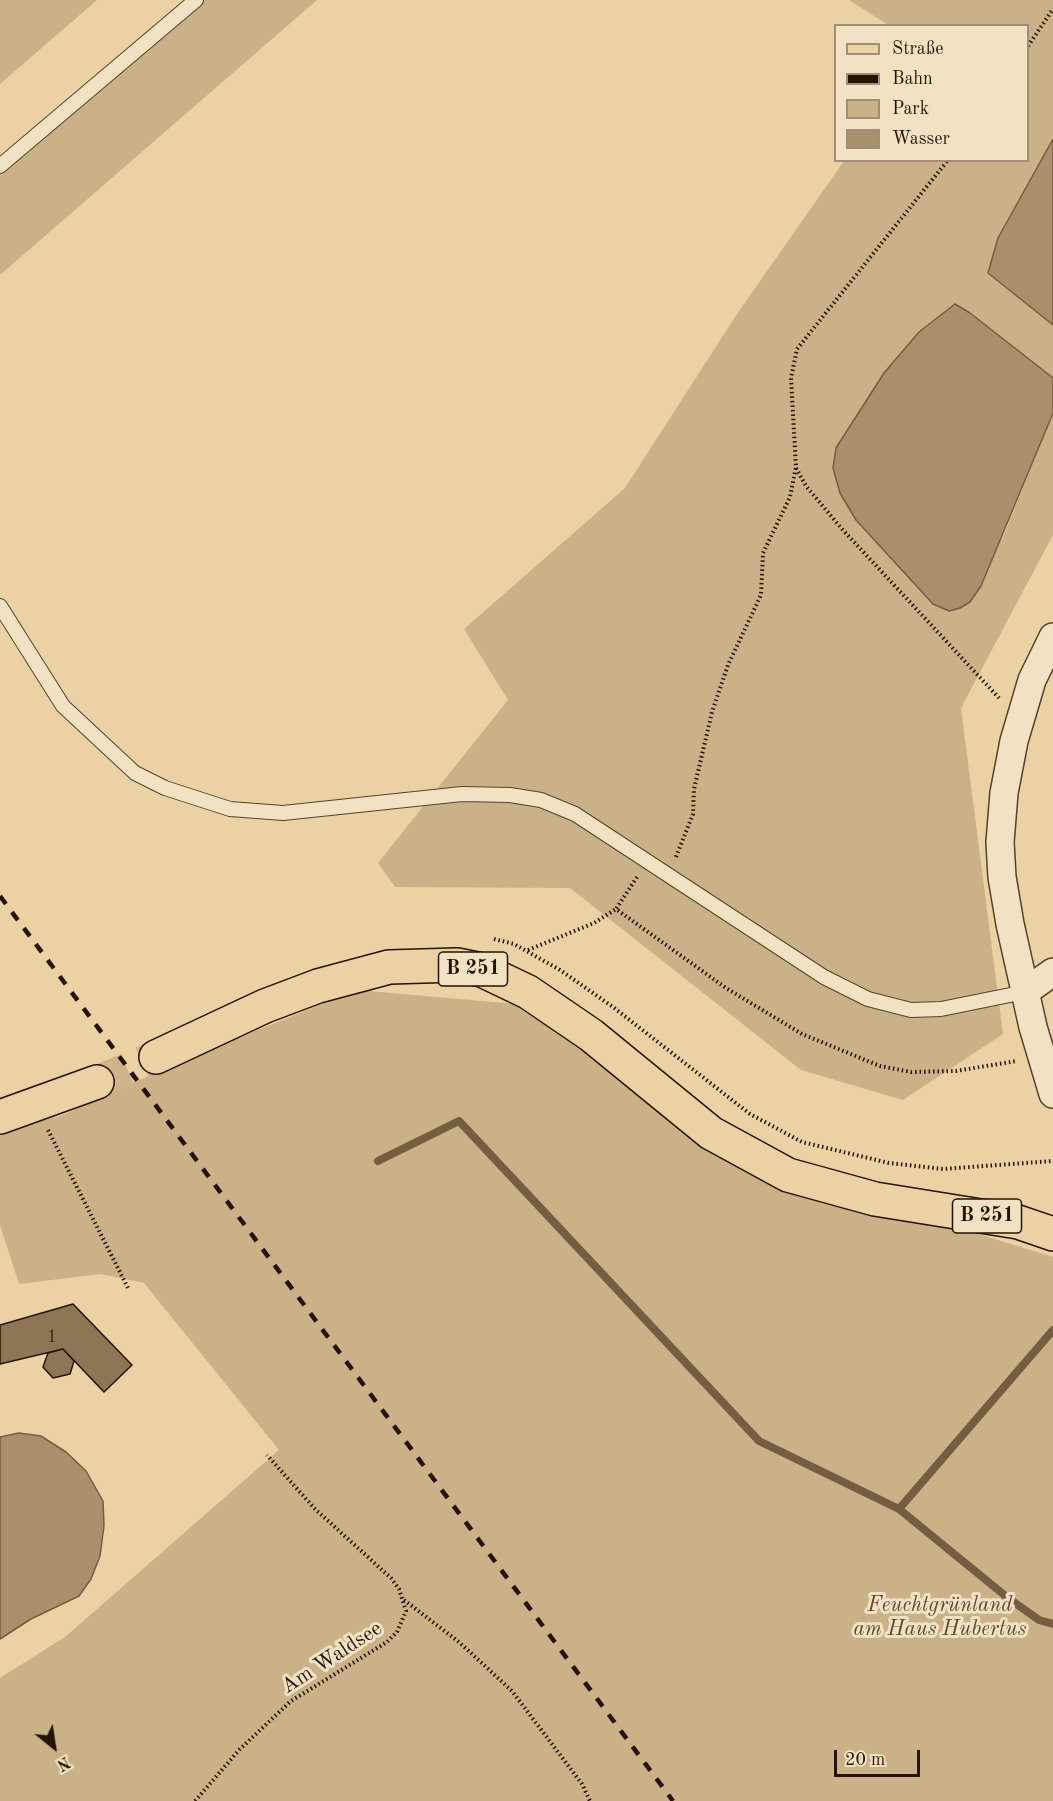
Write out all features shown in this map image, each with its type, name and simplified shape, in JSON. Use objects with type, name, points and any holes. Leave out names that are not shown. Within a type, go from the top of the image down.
[{"type":"main road","name":"B 251","points":[[156,1057],[265,1006],[318,986],[389,967],[457,965],[490,974],[528,992],[591,1035],[697,1123],[735,1148],[780,1171],[834,1190],[875,1199],[1018,1222],[1053,1234]]},
{"type":"main road","points":[[0,1117],[97,1082]]},
{"type":"street","points":[[1053,637],[1032,680],[1020,721],[1004,793],[1000,842],[1002,877],[1010,924],[1041,1056],[1053,1094]]},
{"type":"street","points":[[1025,992],[1053,972]]},
{"type":"lane","points":[[0,166],[196,0]]},
{"type":"lane","points":[[0,606],[63,706],[135,773],[165,788],[230,808],[283,813],[462,794],[510,795],[541,800],[575,814],[824,977],[868,999],[911,1010],[941,1009],[1025,992]]},
{"type":"path","points":[[1029,45],[1053,9]]},
{"type":"path","points":[[666,873],[678,853],[693,814],[694,789],[712,712],[728,665],[760,595],[764,554],[790,497],[796,467],[791,378],[797,350],[946,162]]},
{"type":"path","points":[[796,467],[806,486],[842,529],[927,618],[1020,721]]},
{"type":"path","points":[[528,950],[594,923],[616,909],[648,861]]},
{"type":"path","points":[[616,909],[726,988],[802,1034],[880,1066],[911,1072],[956,1071],[1041,1056]]},
{"type":"path","points":[[36,1105],[129,1290]]},
{"type":"path","points":[[267,1455],[315,1509],[391,1578],[404,1599],[459,1642],[512,1691],[582,1784],[591,1801]]},
{"type":"path","name":"Am Waldsee","points":[[195,1801],[240,1749],[291,1701],[387,1642],[402,1623],[406,1611],[404,1599]]},
{"type":"green space","points":[[0,0],[97,0],[0,84]]},
{"type":"green space","points":[[192,0],[317,0],[0,275],[0,168]]},
{"type":"green space","points":[[849,0],[1053,0],[1053,139],[998,238],[989,273],[1053,325],[1053,378],[970,313],[1002,540],[1053,413],[1053,535],[961,708],[1003,1034],[903,1100],[801,1070],[570,888],[395,887],[378,863],[508,700],[464,629],[625,488],[737,314],[843,162],[1029,162],[1029,24],[886,24]]},
{"type":"green space","name":"Feuchtgrünland am Haus Hubertus","points":[[357,990],[516,1004],[714,1130],[914,1214],[1053,1257],[1053,1801],[0,1801],[0,1678],[65,1637],[279,1450],[144,1283],[101,1274],[19,1284],[0,1225],[0,1131],[61,1116],[181,1061]]},
{"type":"water","points":[[1053,139],[1053,325],[988,273],[998,238]]},
{"type":"water","points":[[955,304],[970,313],[1053,378],[1053,413],[981,586],[970,602],[949,611],[933,604],[856,520],[840,493],[833,468],[836,448],[884,373],[919,332]]},
{"type":"water","points":[[19,1433],[41,1436],[66,1452],[86,1471],[103,1501],[104,1526],[100,1556],[91,1579],[79,1596],[31,1619],[0,1639],[0,1437]]},
{"type":"building","points":[[73,1304],[132,1365],[104,1392],[63,1349],[0,1364],[0,1325]]},
{"type":"building","points":[[63,1349],[74,1361],[70,1374],[53,1378],[43,1367],[48,1353]]},
{"type":"waterway","points":[[378,1161],[459,1121],[759,1441],[899,1509],[1008,1598],[1039,1620],[1053,1624]]},
{"type":"waterway","points":[[899,1509],[1053,1330]]},
{"type":"tunnel","points":[[97,1082],[156,1057]]},
{"type":"railway","points":[[0,896],[673,1801]]}]
